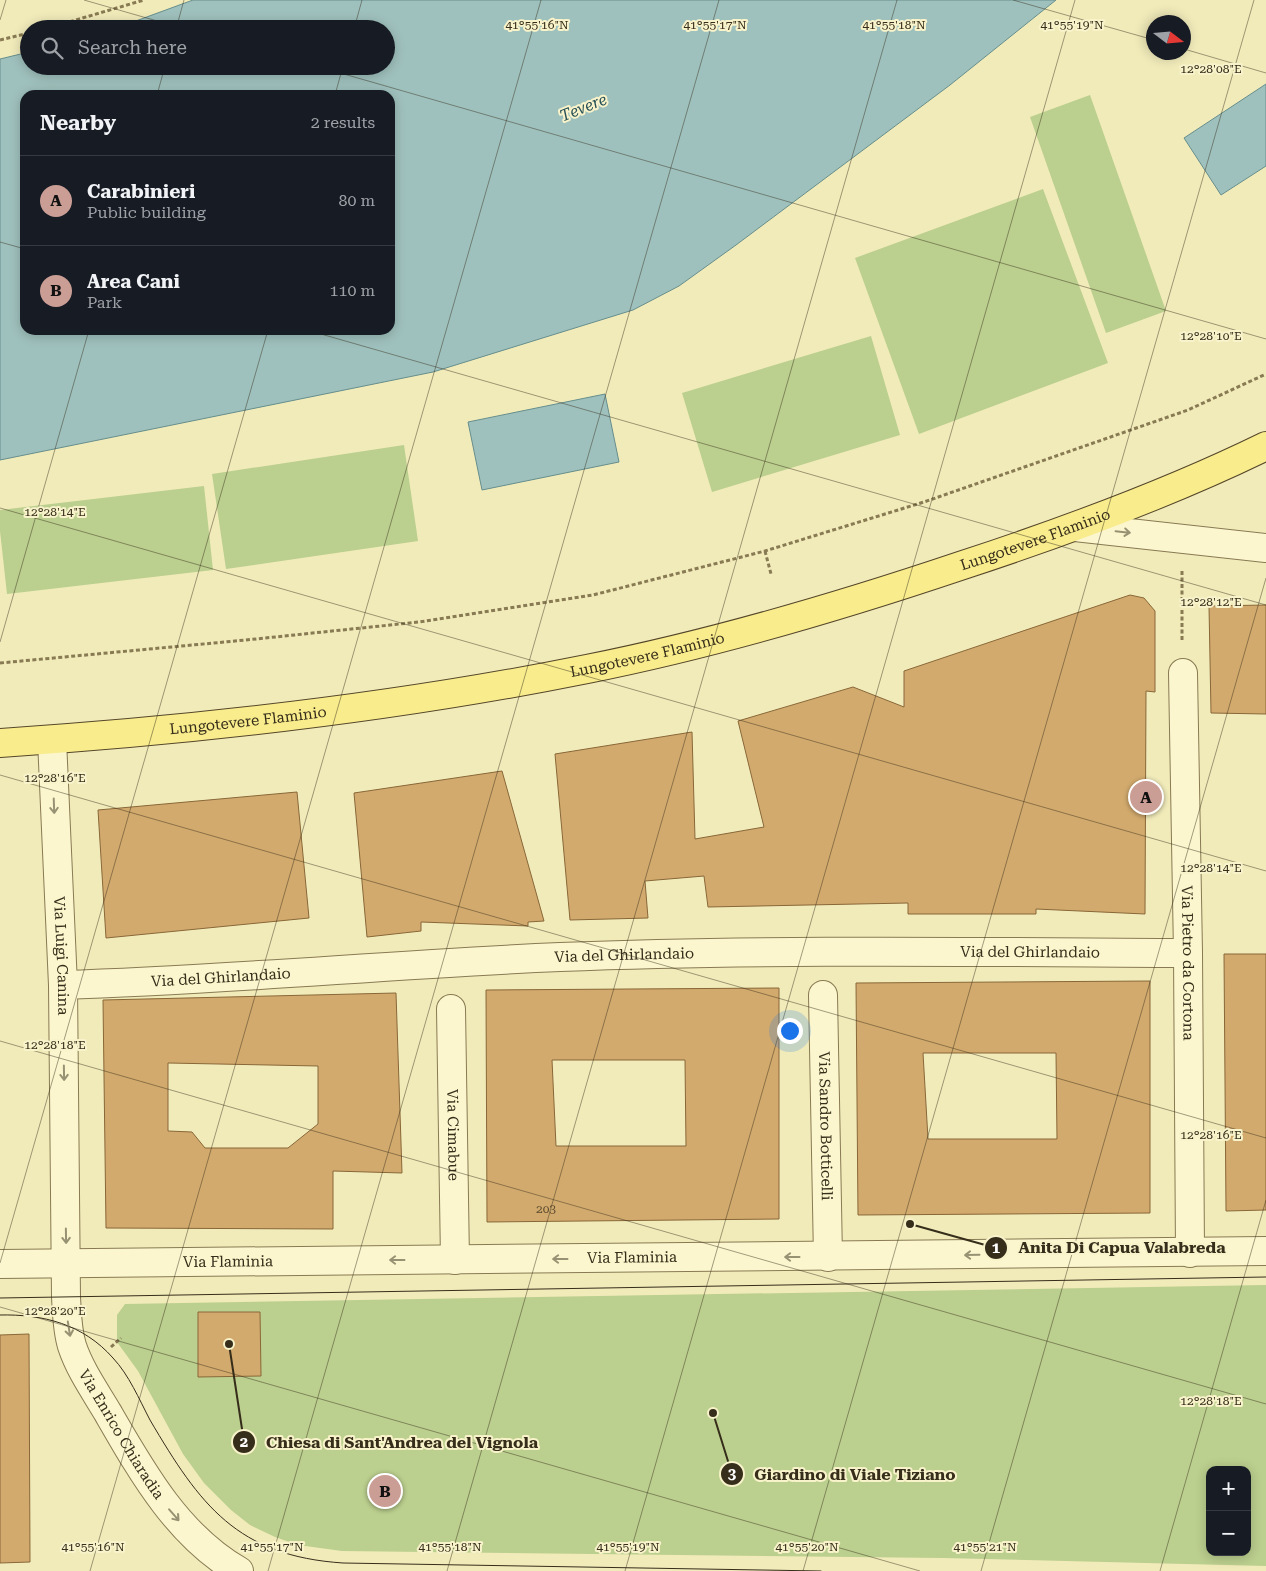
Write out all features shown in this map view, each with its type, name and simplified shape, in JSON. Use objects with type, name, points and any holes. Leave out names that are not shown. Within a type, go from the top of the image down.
[{"type":"main road","name":"Lungotevere Flaminio","points":[[0,743],[255,722],[587,669],[783,621],[898,587],[1075,527],[1170,489],[1266,446]]},
{"type":"street","points":[[1075,527],[1266,548]]},
{"type":"street","name":"Via Pietro da Cortona","points":[[1182,673],[1188,953],[1190,1253]]},
{"type":"street","name":"Via Luigi Canina","points":[[52,740],[63,985],[67,1263]]},
{"type":"street","name":"Via del Ghirlandaio","points":[[63,985],[146,982],[556,958],[676,954],[824,951],[1188,953]]},
{"type":"street","name":"Via Sandro Botticelli","points":[[823,995],[828,1257]]},
{"type":"street","name":"Via Cimabue","points":[[451,1009],[455,1260]]},
{"type":"street","name":"Via Flaminia","points":[[0,1264],[828,1257],[1266,1251]]},
{"type":"street","name":"Via Enrico Chiaradia","points":[[67,1263],[68,1325],[71,1344],[83,1370],[122,1438],[169,1510],[206,1549],[240,1571]]},
{"type":"path","points":[[76,20],[144,0]]},
{"type":"path","points":[[0,40],[20,35]]},
{"type":"path","points":[[0,663],[419,622],[593,595],[765,551],[924,502],[1188,410],[1266,374]]},
{"type":"path","points":[[1182,538],[1182,624]]},
{"type":"path","points":[[765,551],[771,574]]},
{"type":"path","points":[[111,1347],[122,1338]]},
{"type":"green space","points":[[1090,95],[1166,311],[1106,333],[1030,117]]},
{"type":"green space","points":[[1043,189],[1108,363],[919,434],[855,258]]},
{"type":"green space","points":[[871,336],[900,435],[712,492],[682,393]]},
{"type":"green space","points":[[404,445],[418,541],[226,569],[212,474]]},
{"type":"green space","points":[[204,486],[213,570],[7,594],[0,531],[0,510]]},
{"type":"green space","points":[[1266,1285],[1266,1566],[943,1558],[342,1551],[298,1545],[250,1525],[231,1510],[204,1483],[183,1454],[138,1371],[117,1342],[117,1315],[125,1304]]},
{"type":"water","name":"Tevere","points":[[193,0],[1056,0],[950,85],[736,245],[679,286],[633,310],[433,372],[0,460],[0,59],[20,54],[20,75],[395,75],[395,20],[139,20]]},
{"type":"water","points":[[1266,84],[1266,166],[1221,195],[1184,138]]},
{"type":"water","points":[[605,394],[619,462],[482,490],[468,422]]},
{"type":"building","points":[[1130,595],[1144,598],[1155,611],[1155,692],[1146,691],[1145,914],[1036,909],[1036,914],[908,914],[908,903],[708,907],[704,876],[645,881],[648,918],[570,920],[555,754],[692,732],[695,839],[764,827],[738,721],[853,687],[904,707],[904,671]]},
{"type":"building","points":[[1266,605],[1266,714],[1211,713],[1209,606]]},
{"type":"building","points":[[502,771],[544,921],[528,922],[528,926],[421,922],[421,931],[367,937],[354,793]]},
{"type":"building","points":[[297,792],[309,918],[106,938],[98,810]]},
{"type":"building","points":[[1224,954],[1266,954],[1266,1210],[1226,1211]]},
{"type":"building","points":[[1150,981],[1150,1213],[858,1215],[856,983]],"holes":[[[923,1053],[1056,1053],[1057,1139],[928,1139]]]},
{"type":"building","points":[[779,988],[779,1219],[487,1222],[486,990]],"holes":[[[552,1060],[685,1060],[686,1146],[556,1146]]]},
{"type":"building","points":[[396,993],[402,1173],[333,1171],[333,1229],[106,1228],[103,1000]],"holes":[[[168,1063],[318,1066],[318,1124],[288,1148],[205,1148],[192,1132],[168,1131]]]},
{"type":"building","points":[[198,1312],[260,1312],[261,1376],[198,1377]]},
{"type":"building","points":[[29,1334],[30,1562],[0,1563],[0,1335]]},
{"type":"tram line","points":[[0,1298],[1266,1277]]},
{"type":"tram line","points":[[0,1315],[32,1317],[61,1323],[89,1337],[101,1346],[124,1372],[168,1450],[205,1501],[225,1521],[249,1537],[275,1550],[306,1558],[343,1563],[821,1571]]},
{"type":"place","name":"Carabinieri","points":[[1146,797]]},
{"type":"place","name":"Anita Di Capua Valabreda","points":[[910,1224]]},
{"type":"place","name":"Chiesa di Sant'Andrea del Vignola","points":[[229,1344]]},
{"type":"place","name":"Giardino di Viale Tiziano","points":[[713,1413]]},
{"type":"place","name":"Area Cani","points":[[385,1491]]}]
